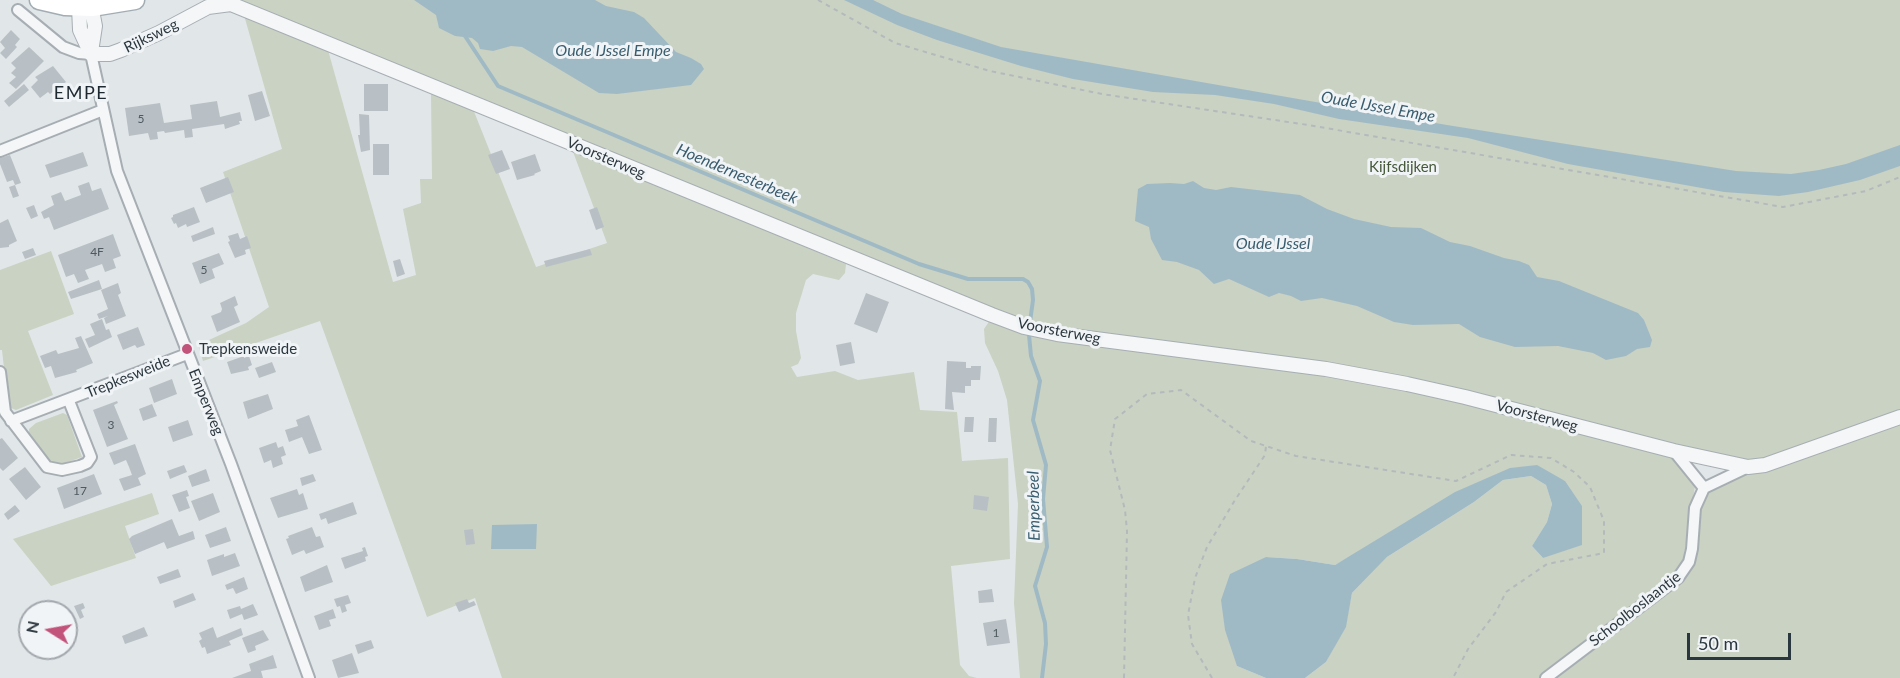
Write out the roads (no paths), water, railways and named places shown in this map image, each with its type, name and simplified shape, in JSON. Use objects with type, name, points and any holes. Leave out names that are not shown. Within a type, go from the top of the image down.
[{"type":"main road","points":[[39,0],[85,3],[135,0]]},
{"type":"street","name":"Emperweg","points":[[85,3],[80,30],[91,54],[117,171],[231,464],[309,678]]},
{"type":"street","name":"Rijksweg","points":[[18,10],[63,47],[91,54],[110,54],[159,33],[208,7],[223,3]]},
{"type":"street","name":"Voorsterweg","points":[[223,3],[298,30],[664,182],[1024,327],[1057,334],[1326,369],[1407,384],[1674,451],[1748,467],[1765,465],[1900,417]]},
{"type":"street","points":[[0,151],[103,110]]},
{"type":"street","name":"Trepkesweide","points":[[11,421],[69,401],[187,354]]},
{"type":"street","name":"Trepkesweide","points":[[0,372],[5,412],[47,467],[62,470],[87,463],[91,456],[69,401]]},
{"type":"street","points":[[1674,451],[1704,488],[1748,467]]},
{"type":"street","name":"Schoolboslaantje","points":[[1546,678],[1678,578],[1689,562],[1695,508],[1704,488]]},
{"type":"water","name":"Oude IJssel Empe","points":[[414,0],[595,0],[606,6],[634,12],[644,18],[676,52],[701,64],[704,69],[691,85],[617,94],[599,93],[522,47],[511,46],[493,51],[480,49],[478,43],[472,38],[455,36],[439,28],[436,15]]},
{"type":"water","points":[[844,0],[873,0],[902,14],[1001,47],[1447,125],[1736,171],[1791,174],[1819,170],[1846,164],[1900,145],[1900,166],[1860,180],[1808,192],[1779,196],[1724,192],[1568,164],[1468,138],[1339,119],[1274,104],[1215,95],[1153,92],[1073,79],[1021,66],[937,40],[897,25]]},
{"type":"water","name":"Oude IJssel","points":[[1193,181],[1204,188],[1216,190],[1231,187],[1300,195],[1327,209],[1354,219],[1391,227],[1421,228],[1450,242],[1519,261],[1529,265],[1537,277],[1559,281],[1638,313],[1644,320],[1652,340],[1650,347],[1637,349],[1626,356],[1606,360],[1593,353],[1558,346],[1515,347],[1480,337],[1459,324],[1413,325],[1394,322],[1357,306],[1322,298],[1301,301],[1279,293],[1269,297],[1229,279],[1214,284],[1199,270],[1177,262],[1162,260],[1151,239],[1149,227],[1135,221],[1138,189],[1147,184],[1184,184]]},
{"type":"water","points":[[1537,465],[1565,481],[1582,506],[1582,545],[1543,558],[1532,546],[1547,522],[1552,504],[1546,485],[1531,476],[1503,480],[1474,502],[1387,557],[1352,593],[1346,627],[1326,662],[1305,678],[1266,678],[1237,666],[1225,630],[1221,600],[1230,574],[1266,557],[1335,565],[1455,492],[1510,468]]},
{"type":"water","points":[[537,524],[536,549],[491,549],[492,525]]},
{"type":"waterway","name":"Hoendernesterbeek","points":[[463,33],[498,86],[919,264],[968,279],[1023,279],[1032,289],[1030,322]]},
{"type":"waterway","name":"Emperbeel","points":[[1029,335],[1031,356],[1040,381],[1033,420],[1046,465],[1043,499],[1047,547],[1035,586],[1045,623],[1046,644],[1042,678]]},
{"type":"place","name":"Trepkensweide","points":[[187,349]]},
{"type":"district","name":"EMPE","points":[[81,93]]},
{"type":"park label","name":"Kijfsdijken","points":[[1403,167]]}]
